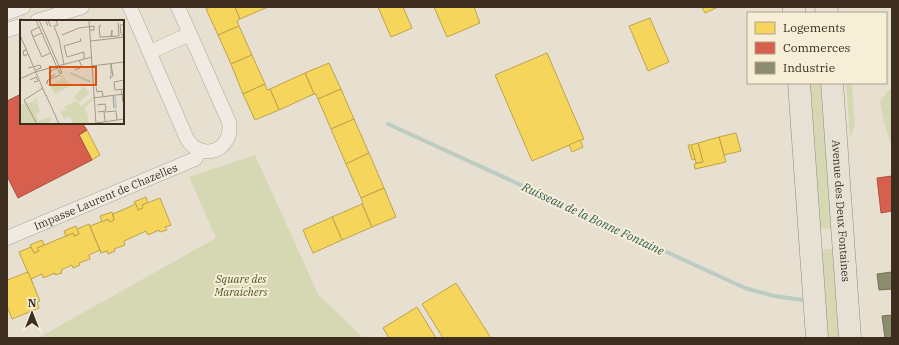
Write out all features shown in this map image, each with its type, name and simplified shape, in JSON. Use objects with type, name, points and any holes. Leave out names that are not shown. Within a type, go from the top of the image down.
[{"type":"main road","points":[[799,84],[817,338]]},
{"type":"main road","name":"Avenue des Deux Fontaines","points":[[832,84],[850,338]]},
{"type":"street","points":[[7,13],[23,7]]},
{"type":"street","points":[[40,20],[82,7]]},
{"type":"street","points":[[130,7],[187,139],[193,146],[200,150],[213,151],[221,147],[227,140],[230,127],[178,7]]},
{"type":"street","points":[[7,30],[20,26]]},
{"type":"street","points":[[150,52],[190,34]]},
{"type":"street","name":"Impasse Laurent de Chazelles","points":[[7,238],[195,159],[200,150]]},
{"type":"green space","points":[[805,84],[826,84],[834,225],[831,228],[825,229],[817,225]]},
{"type":"green space","points":[[846,84],[852,84],[855,125],[850,138]]},
{"type":"green space","points":[[890,89],[892,91],[892,149],[882,114],[880,101]]},
{"type":"green space","name":"Square des Maraichers","points":[[255,155],[318,294],[363,338],[38,338],[216,238],[189,177]]},
{"type":"green space","points":[[826,249],[832,249],[836,252],[844,338],[824,338],[821,252]]},
{"type":"building: Logements","points":[[210,7],[235,7],[240,19],[237,21],[239,26],[218,35],[206,9]]},
{"type":"building: Logements","points":[[235,7],[268,7],[240,19]]},
{"type":"building: Logements","points":[[378,7],[403,7],[412,28],[391,37]]},
{"type":"building: Logements","points":[[434,7],[474,7],[480,23],[447,37]]},
{"type":"building: Logements","points":[[702,7],[718,7],[705,13]]},
{"type":"building: Logements","points":[[650,18],[669,62],[648,71],[629,26]]},
{"type":"building: Logements","points":[[239,26],[252,55],[231,64],[218,35]]},
{"type":"building: Logements","points":[[547,53],[584,139],[532,161],[495,75]]},
{"type":"building: Logements","points":[[252,55],[265,84],[243,94],[231,64]]},
{"type":"building: Logements","points":[[329,63],[341,89],[318,99],[316,94],[314,94],[305,73]]},
{"type":"building: Logements","points":[[305,73],[314,94],[279,110],[270,89]]},
{"type":"building: Logements","points":[[265,84],[267,90],[270,89],[279,110],[255,120],[243,94]]},
{"type":"building: Logements","points":[[341,89],[354,119],[331,129],[318,99]]},
{"type":"building: Logements","points":[[354,119],[369,153],[346,164],[331,129]]},
{"type":"building: Logements","points":[[87,130],[100,155],[92,160],[79,135]]},
{"type":"building: Logements","points":[[736,133],[741,151],[724,155],[719,137]]},
{"type":"building: Logements","points":[[719,137],[726,162],[695,169],[694,164],[703,162],[698,143]]},
{"type":"building: Logements","points":[[580,140],[583,147],[572,152],[569,145]]},
{"type":"building: Logements","points":[[698,143],[703,162],[696,163],[691,145]]},
{"type":"building: Logements","points":[[688,145],[691,145],[695,159],[692,160]]},
{"type":"building: Logements","points":[[369,153],[384,188],[361,198],[346,164]]},
{"type":"building: Logements","points":[[384,188],[396,217],[372,227],[361,198]]},
{"type":"building: Logements","points":[[146,197],[148,203],[142,205],[143,208],[138,210],[134,202]]},
{"type":"building: Logements","points":[[160,198],[171,225],[165,227],[167,230],[160,232],[159,230],[148,235],[146,231],[124,241],[125,245],[114,249],[115,251],[108,254],[107,251],[101,253],[90,226],[108,219],[110,222],[114,220],[113,214],[136,204],[138,210],[143,208],[142,205]]},
{"type":"building: Logements","points":[[362,204],[372,227],[342,240],[332,217]]},
{"type":"building: Logements","points":[[112,212],[114,220],[110,222],[108,219],[102,222],[100,216]]},
{"type":"building: Logements","points":[[332,217],[342,240],[313,253],[303,230]]},
{"type":"building: Logements","points":[[89,224],[100,250],[89,255],[90,259],[79,263],[80,265],[73,268],[72,265],[61,270],[62,273],[55,275],[55,273],[43,278],[42,274],[31,279],[32,282],[19,252],[31,247],[34,253],[39,251],[37,248],[73,233],[74,236],[79,234],[77,229]]},
{"type":"building: Logements","points":[[76,226],[79,234],[74,236],[73,233],[66,236],[64,231]]},
{"type":"building: Logements","points":[[42,240],[44,245],[37,248],[39,251],[34,253],[30,245]]},
{"type":"building: Logements","points":[[28,272],[40,301],[37,302],[39,308],[12,319],[7,306],[7,280]]},
{"type":"building: Logements","points":[[456,283],[491,338],[443,338],[422,304]]},
{"type":"building: Logements","points":[[417,307],[436,338],[389,338],[383,328]]},
{"type":"building: Commerces","points":[[20,94],[20,124],[83,124],[87,130],[79,135],[92,160],[18,198],[7,176],[7,101]]},
{"type":"building: Commerces","points":[[892,176],[892,211],[881,213],[877,178]]},
{"type":"building: Industrie","points":[[892,272],[892,289],[879,290],[877,274]]},
{"type":"building: Industrie","points":[[892,315],[892,338],[885,338],[882,316]]},
{"type":"waterway","name":"Ruisseau de la Bonne Fontaine","points":[[388,124],[745,288],[774,296],[803,300]]}]
